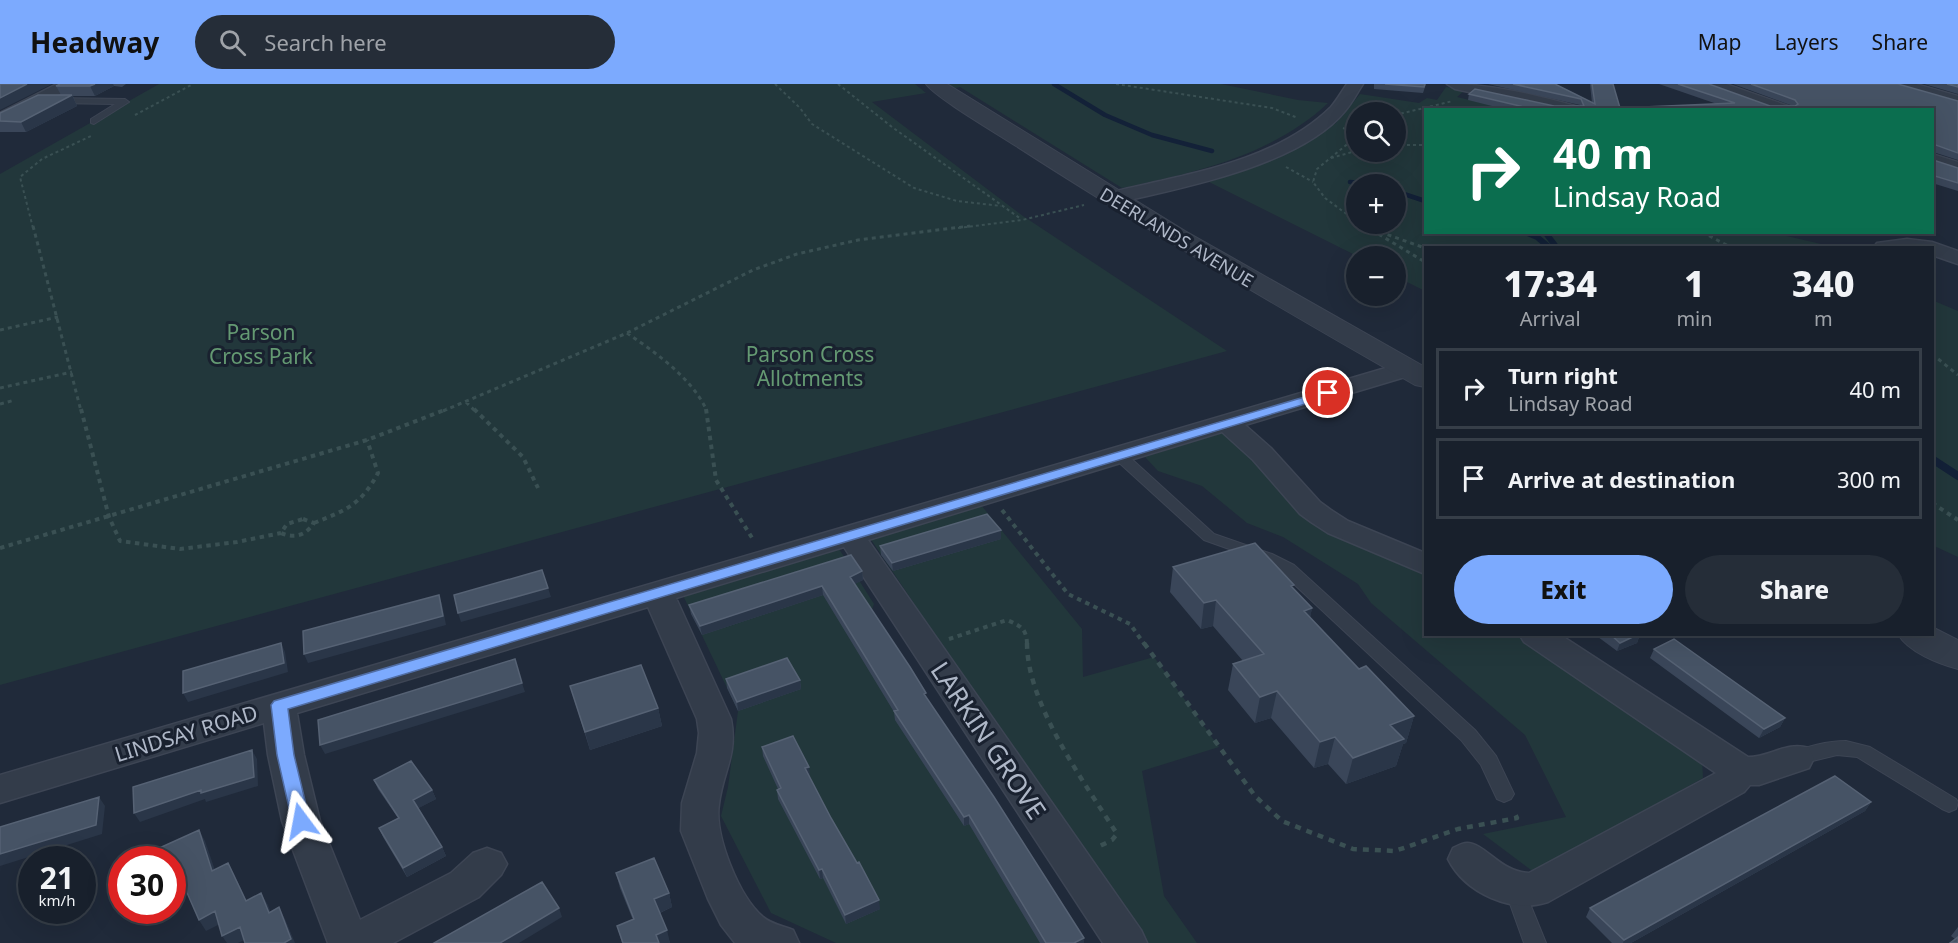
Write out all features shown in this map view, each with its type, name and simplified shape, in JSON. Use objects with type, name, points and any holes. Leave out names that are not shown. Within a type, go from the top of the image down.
[{"type":"street","points":[[0,119],[69,84]]},
{"type":"street","name":"DEERLANDS AVENUE","points":[[935,84],[1111,198],[1416,374]]},
{"type":"street","points":[[1111,198],[1180,182],[1288,145],[1322,124],[1348,97],[1355,84]]},
{"type":"street","points":[[1455,84],[1566,108]]},
{"type":"street","points":[[1711,84],[1779,108]]},
{"type":"street","points":[[1899,84],[1958,101]]},
{"type":"street","points":[[1547,102],[1562,89]]},
{"type":"street","points":[[1934,160],[1958,168]]},
{"type":"street","points":[[1896,246],[1915,246]]},
{"type":"street","points":[[1934,249],[1958,258]]},
{"type":"street","name":"LINDSAY ROAD","points":[[0,789],[851,536],[988,493],[1227,423],[1416,374]]},
{"type":"street","points":[[1227,423],[1262,454],[1310,508],[1338,527],[1424,564]]},
{"type":"street","name":"LARKIN GROVE","points":[[851,536],[1126,943]]},
{"type":"street","points":[[658,593],[714,719],[718,737],[714,762],[701,797],[699,829],[735,913],[748,929],[778,943]]},
{"type":"street","points":[[1538,636],[1741,771],[1759,771],[1796,758]]},
{"type":"street","points":[[1920,636],[1958,656]]},
{"type":"street","points":[[279,705],[286,755],[301,821],[349,943]]},
{"type":"street","points":[[1467,859],[1493,881],[1515,890],[1534,890],[1731,782],[1741,771]]},
{"type":"street","points":[[354,943],[465,885],[487,864]]},
{"type":"lane","points":[[38,100],[125,102],[94,121]]},
{"type":"lane","points":[[1120,456],[1209,537],[1266,557],[1281,565],[1316,592],[1468,735],[1489,761],[1504,794]]},
{"type":"lane","points":[[1796,758],[1839,747],[1850,748],[1863,752],[1948,804]]},
{"type":"lane","points":[[1515,890],[1535,943]]},
{"type":"path","points":[[129,118],[193,84]]},
{"type":"path","points":[[775,84],[800,108],[812,124],[914,188],[957,201],[1002,206]]},
{"type":"path","points":[[838,84],[1022,220]]},
{"type":"path","points":[[1116,84],[1272,108],[1299,119],[1322,124]]},
{"type":"path","points":[[1425,108],[1454,101],[1477,88]]},
{"type":"path","points":[[1434,106],[1438,108]]},
{"type":"path","points":[[1406,112],[1424,108]]},
{"type":"path","points":[[99,132],[48,156],[24,171],[21,177],[109,517],[120,541],[180,549],[237,542],[281,533],[291,537],[308,532],[314,523],[358,504],[369,492],[378,472],[367,440]]},
{"type":"path","points":[[1406,144],[1424,145]]},
{"type":"path","points":[[1346,145],[1317,169],[1313,182],[1325,198],[1346,214]]},
{"type":"path","points":[[1327,159],[1346,154]]},
{"type":"path","points":[[0,548],[367,440],[466,402],[627,333],[753,270],[797,254],[858,240],[1022,220],[1111,198]]},
{"type":"path","points":[[1377,234],[1424,261]]},
{"type":"path","points":[[1387,234],[1424,248]]},
{"type":"path","points":[[1706,234],[1728,246]]},
{"type":"path","points":[[0,330],[58,317]]},
{"type":"path","points":[[627,333],[654,352],[700,395],[709,415],[716,480],[764,562]]},
{"type":"path","points":[[1934,356],[1958,375]]},
{"type":"path","points":[[0,388],[72,372]]},
{"type":"path","points":[[0,404],[15,400]]},
{"type":"path","points":[[466,402],[523,457],[538,488]]},
{"type":"path","points":[[988,493],[1068,594],[1130,624],[1255,796],[1282,820],[1353,849],[1395,851],[1458,829],[1517,818],[1504,794]]},
{"type":"path","points":[[1934,504],[1958,520]]},
{"type":"path","points":[[281,533],[283,526],[290,522],[303,519],[314,523]]},
{"type":"path","points":[[926,647],[1007,620],[1021,626],[1027,634],[1027,650],[1040,700],[1077,771],[1117,834],[1112,840],[1069,859]]},
{"type":"green space","name":"Parson Cross Park","points":[[159,84],[915,84],[926,93],[872,102],[1023,216],[1227,351],[0,685],[0,174]]},
{"type":"green space","points":[[945,84],[1221,84],[1298,100],[1328,103],[1306,121],[1258,149],[1177,176],[1122,188],[960,87],[952,89]]},
{"type":"green space","points":[[1446,87],[1465,90],[1457,97],[1482,103],[1509,104],[1501,108],[1424,108],[1424,234],[1778,234],[1830,246],[1424,246],[1424,290],[1406,282],[1406,246],[1346,246],[1346,250],[1209,182],[1294,149],[1336,123],[1346,111],[1346,162],[1406,162],[1406,102],[1353,102],[1360,94],[1419,103],[1427,98],[1437,100]]},
{"type":"green space","points":[[1934,301],[1958,311],[1958,557],[1934,546]]},
{"type":"green space","points":[[1224,432],[1248,450],[1277,484],[1424,572],[1424,636],[1522,636],[1702,759],[1703,778],[1535,873],[1483,834],[1566,817],[1525,735],[1371,603],[1358,584],[1283,537],[1247,523],[1202,486],[1158,471],[1145,457]]},
{"type":"green space","points":[[981,505],[1082,629],[1083,677],[1154,657],[1219,747],[1142,771],[1164,896],[1197,943],[1126,943],[899,607],[913,602],[866,532]]},
{"type":"green space","points":[[834,541],[874,604],[870,615],[1080,943],[836,943],[771,913],[721,816],[728,787],[738,711],[679,587]]},
{"type":"building","points":[[0,84],[27,84],[0,98]]},
{"type":"building","points":[[60,84],[95,84],[56,86]]},
{"type":"building","points":[[1385,84],[1425,84],[1424,87]]},
{"type":"building","points":[[1513,84],[1555,84],[1595,104],[1592,84],[1613,84],[1620,108],[1516,108],[1520,106],[1469,94],[1475,89],[1554,106],[1584,106],[1581,99]]},
{"type":"building","points":[[1678,84],[1709,84],[1770,106],[1795,106],[1798,104],[1795,100],[1751,84],[1898,84],[1958,101],[1958,153],[1936,145],[1934,147],[1934,108],[1620,108],[1735,103]]},
{"type":"building","points":[[38,95],[72,95],[21,122],[0,121],[0,113]]},
{"type":"building","points":[[1934,160],[1958,168],[1958,183],[1935,176]]},
{"type":"building","points":[[987,514],[1001,530],[892,563],[880,546]]},
{"type":"building","points":[[1255,543],[1312,608],[1304,611],[1359,669],[1366,666],[1414,716],[1390,725],[1404,739],[1353,758],[1335,737],[1320,742],[1277,691],[1260,697],[1233,664],[1264,654],[1216,600],[1204,603],[1173,567]]},
{"type":"building","points":[[851,555],[862,571],[850,577],[1084,938],[1074,943],[1046,943],[969,815],[964,817],[894,711],[898,710],[822,586],[700,626],[689,605]]},
{"type":"building","points":[[542,570],[548,588],[458,613],[454,595]]},
{"type":"building","points":[[439,595],[443,616],[304,654],[303,631]]},
{"type":"building","points":[[1612,636],[1635,636],[1620,643]]},
{"type":"building","points":[[1674,639],[1785,718],[1764,729],[1654,649]]},
{"type":"building","points":[[281,643],[284,663],[183,693],[183,671]]},
{"type":"building","points":[[787,658],[800,680],[737,702],[726,679]]},
{"type":"building","points":[[515,659],[522,683],[320,745],[318,720]]},
{"type":"building","points":[[641,665],[658,708],[585,732],[570,686]]},
{"type":"building","points":[[793,736],[809,767],[805,768],[831,818],[857,863],[859,862],[879,900],[845,915],[777,790],[781,788],[762,747]]},
{"type":"building","points":[[252,750],[254,777],[201,793],[201,790],[134,813],[133,787]]},
{"type":"building","points":[[411,761],[432,790],[413,800],[442,847],[403,868],[379,828],[399,818],[374,780]]},
{"type":"building","points":[[1835,776],[1871,802],[1624,940],[1590,908]]},
{"type":"building","points":[[99,797],[96,825],[26,846],[18,846],[18,849],[0,854],[0,827]]},
{"type":"building","points":[[199,830],[212,871],[228,863],[246,901],[261,893],[269,913],[279,907],[291,939],[284,943],[245,943],[240,927],[222,936],[215,911],[199,920],[186,890],[186,846],[164,846]]},
{"type":"building","points":[[654,858],[669,893],[654,899],[667,930],[656,935],[659,943],[623,943],[617,926],[634,919],[616,873]]},
{"type":"building","points":[[542,882],[559,908],[500,943],[434,943]]},
{"type":"building","points":[[1958,937],[1958,943],[1950,943]]},
{"type":"waterway","points":[[1054,84],[1105,115],[1152,135],[1212,151]]},
{"type":"waterway","points":[[1406,195],[1424,201]]},
{"type":"waterway","points":[[1530,234],[1548,246]]},
{"type":"waterway","points":[[1546,234],[1556,246]]},
{"type":"waterway","points":[[1934,460],[1958,476]]},
{"type":"route","points":[[301,821],[286,755],[279,705],[1328,393]]},
{"type":"park label","name":"Parson Cross Allotments","points":[[810,366]]}]
